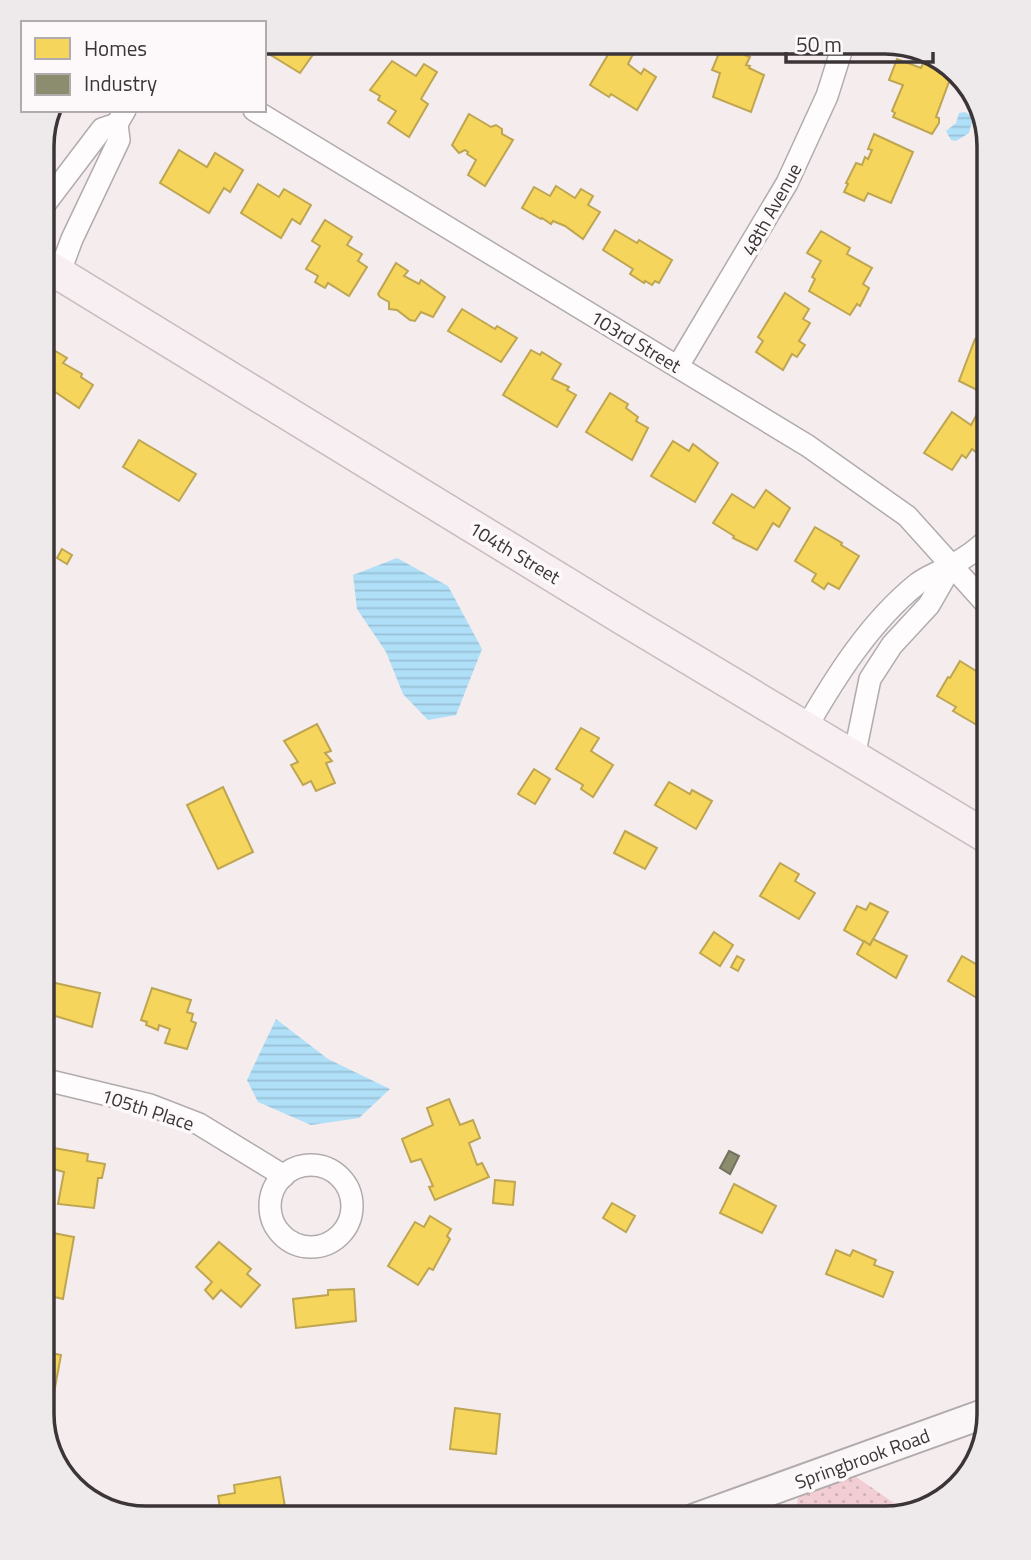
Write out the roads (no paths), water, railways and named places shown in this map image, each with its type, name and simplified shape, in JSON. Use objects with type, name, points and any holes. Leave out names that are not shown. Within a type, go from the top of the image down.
[{"type":"main road","name":"104th Street","points":[[54,270],[977,831]]},
{"type":"street","name":"48th Avenue","points":[[678,366],[787,183],[827,96],[840,54]]},
{"type":"street","name":"103rd Street","points":[[257,112],[804,443],[907,516],[977,593]]},
{"type":"street","points":[[54,192],[102,129],[121,117]]},
{"type":"street","points":[[54,264],[72,239],[119,139],[121,117]]},
{"type":"street","points":[[806,728],[830,687],[881,620],[919,582],[977,549]]},
{"type":"street","points":[[854,757],[870,679],[892,645],[929,605],[952,565]]},
{"type":"street","name":"105th Place","points":[[54,1082],[150,1105],[199,1124],[284,1176]]},
{"type":"street","name":"Springbrook Road","points":[[728,1506],[977,1416]]},
{"type":"water","points":[[959,113],[970,115],[972,122],[969,133],[956,141],[951,140],[946,131],[956,123]]},
{"type":"water","points":[[397,558],[448,586],[482,649],[456,715],[428,720],[403,694],[386,652],[357,609],[353,575]]},
{"type":"water","points":[[276,1019],[328,1059],[390,1089],[359,1118],[311,1125],[258,1102],[247,1080]]}]
